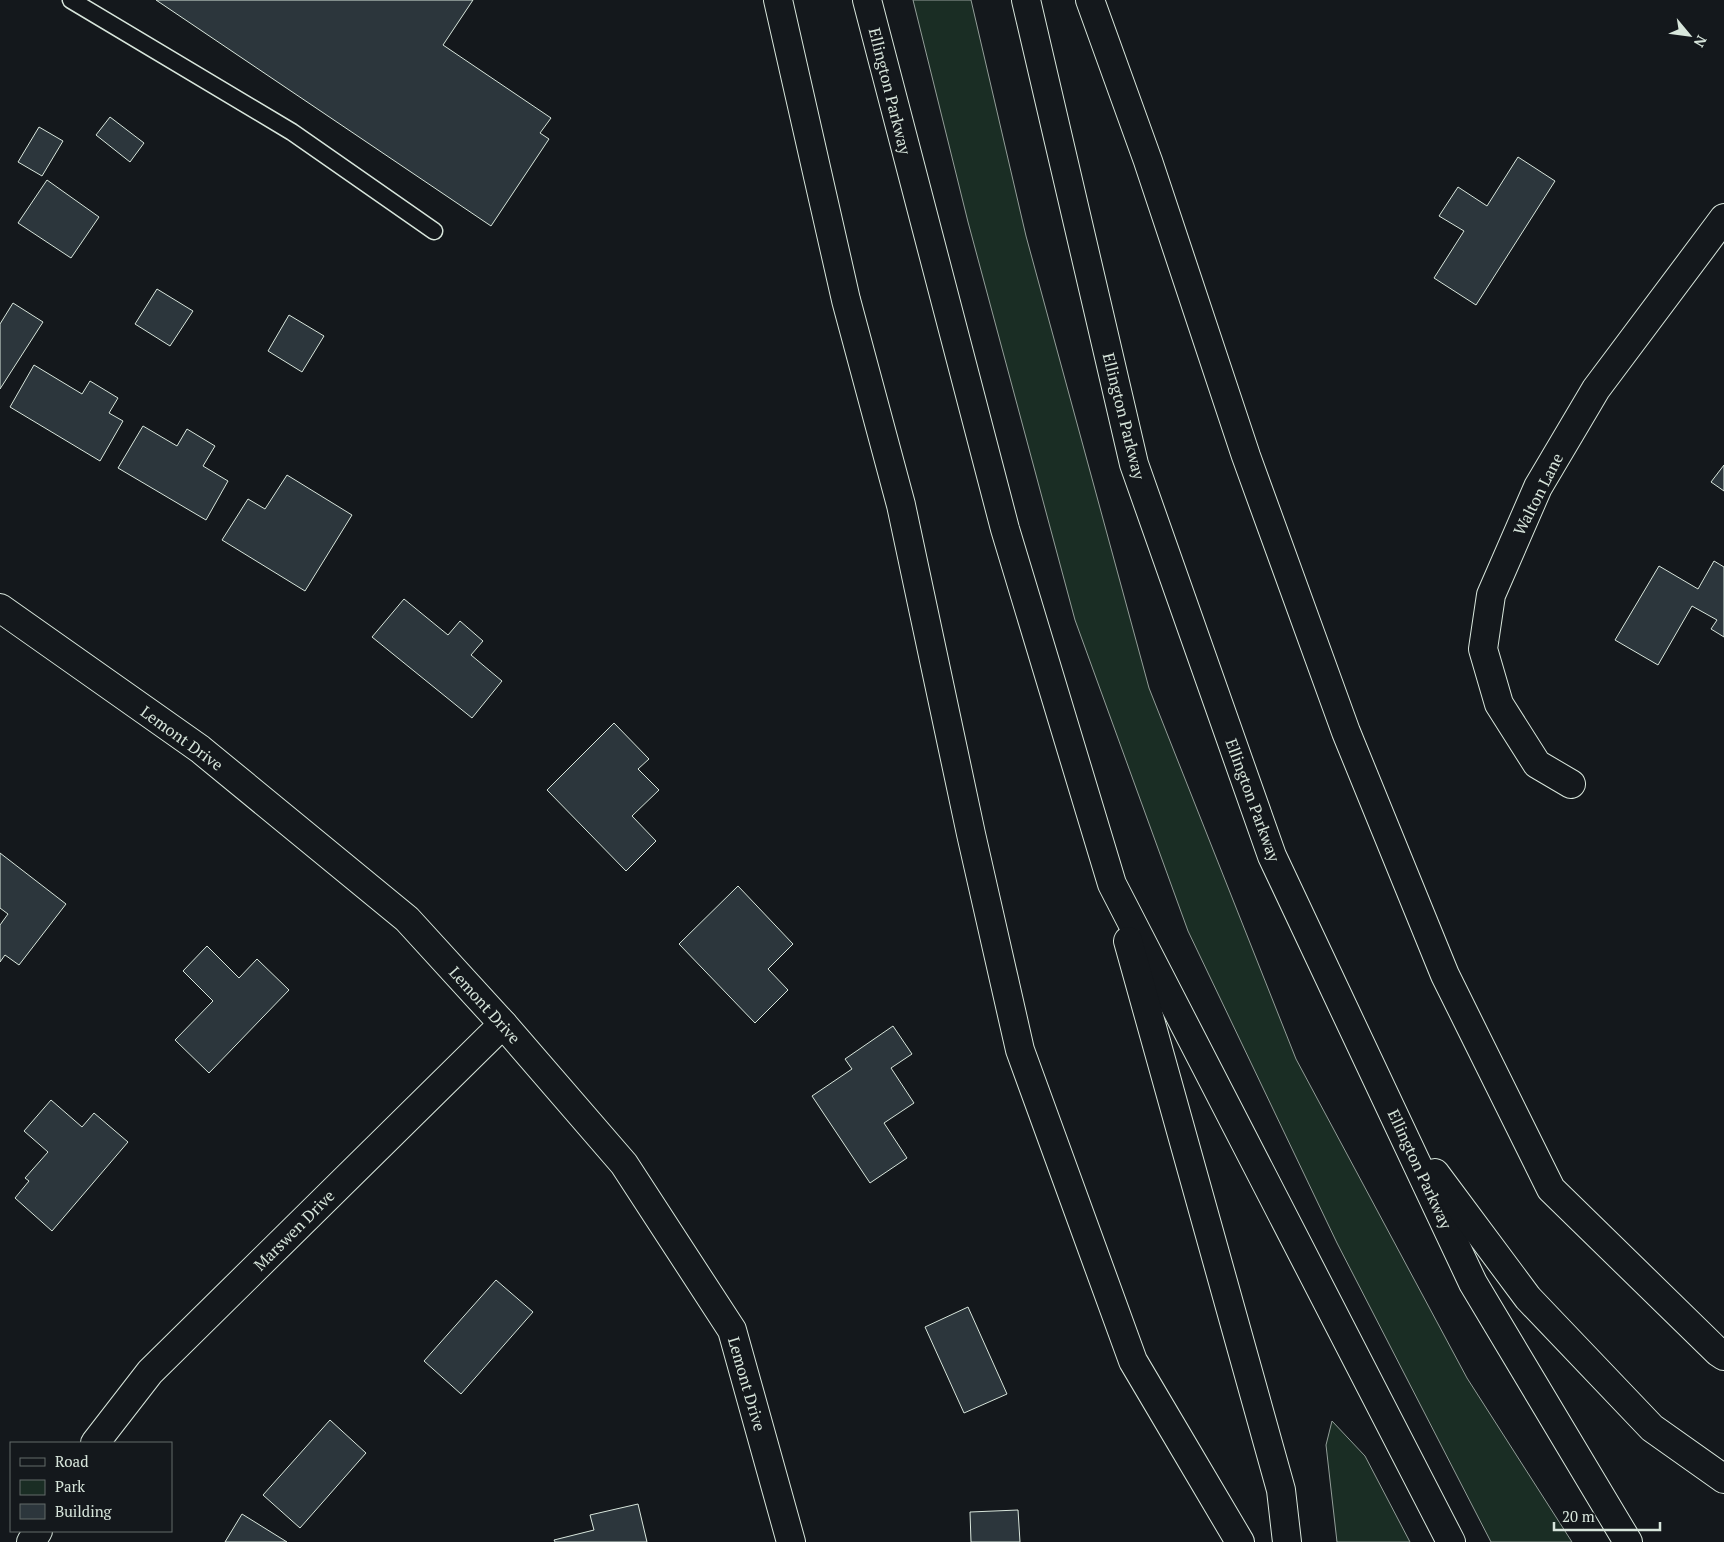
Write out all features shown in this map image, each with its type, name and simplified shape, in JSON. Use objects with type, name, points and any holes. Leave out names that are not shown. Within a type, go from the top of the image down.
[{"type":"main road","points":[[778,0],[846,300],[901,504],[971,834],[1020,1050],[1133,1361],[1240,1542]]},
{"type":"main road","name":"Ellington Parkway","points":[[867,0],[1005,529],[1112,884],[1451,1542]]},
{"type":"main road","name":"Ellington Parkway","points":[[1026,0],[1134,464],[1272,856],[1473,1283],[1628,1542]]},
{"type":"main road","points":[[1090,0],[1148,161],[1246,456],[1342,722],[1445,975],[1551,1189],[1724,1356]]},
{"type":"main road","name":"Walton Lane","points":[[1571,784],[1537,764],[1499,704],[1483,649],[1491,595],[1538,487],[1596,389],[1724,218]]},
{"type":"main road","name":"Lemont Drive","points":[[0,608],[200,749],[407,919],[503,1024],[624,1164],[732,1330],[790,1542]]},
{"type":"main road","points":[[1112,884],[1281,1490],[1288,1542]]},
{"type":"main road","name":"Marswen Drive","points":[[96,1442],[150,1372],[503,1024]]},
{"type":"main road","points":[[1400,1125],[1528,1298],[1652,1428],[1724,1479]]},
{"type":"lane","points":[[71,0],[292,132],[434,231]]},
{"type":"green space","points":[[913,0],[971,0],[1026,236],[1149,688],[1296,1059],[1467,1378],[1572,1542],[1491,1542],[1337,1243],[1188,931],[1075,620],[968,222]]},
{"type":"green space","points":[[1332,1421],[1365,1456],[1410,1542],[1337,1542],[1326,1445]]},
{"type":"building","points":[[156,0],[473,0],[443,45],[551,118],[540,133],[549,139],[491,226]]},
{"type":"building","points":[[110,117],[144,143],[130,162],[96,135]]},
{"type":"building","points":[[39,127],[63,141],[42,176],[18,162]]},
{"type":"building","points":[[1518,157],[1555,181],[1476,305],[1434,278],[1464,231],[1439,216],[1458,187],[1487,206]]},
{"type":"building","points":[[47,180],[99,217],[71,258],[18,223]]},
{"type":"building","points":[[157,289],[193,311],[170,346],[135,324]]},
{"type":"building","points":[[13,303],[43,322],[0,389],[0,324]]},
{"type":"building","points":[[289,315],[324,336],[302,372],[268,351]]},
{"type":"building","points":[[34,365],[82,394],[90,381],[118,398],[109,413],[123,421],[100,461],[10,407]]},
{"type":"building","points":[[143,426],[177,446],[187,429],[215,446],[203,466],[228,481],[206,520],[118,468]]},
{"type":"building","points":[[1724,465],[1724,491],[1711,482]]},
{"type":"building","points":[[287,475],[352,515],[305,591],[222,540],[248,499],[265,509]]},
{"type":"building","points":[[1714,561],[1724,567],[1724,637],[1711,629],[1717,620],[1692,606],[1658,665],[1615,640],[1659,566],[1698,589]]},
{"type":"building","points":[[404,599],[448,635],[460,621],[483,641],[471,655],[502,681],[472,718],[372,637]]},
{"type":"building","points":[[614,723],[649,759],[638,769],[659,790],[632,816],[656,841],[626,871],[547,790]]},
{"type":"building","points":[[0,853],[66,904],[19,965],[5,955],[0,962],[0,925],[8,914],[0,908]]},
{"type":"building","points":[[738,886],[793,944],[768,969],[788,990],[755,1023],[679,944]]},
{"type":"building","points":[[207,946],[239,978],[257,959],[289,990],[209,1073],[175,1040],[213,1001],[183,971]]},
{"type":"building","points":[[893,1026],[912,1054],[891,1068],[914,1103],[884,1123],[907,1158],[870,1183],[812,1096],[852,1069],[845,1059]]},
{"type":"building","points":[[51,1100],[82,1127],[94,1113],[128,1142],[52,1231],[15,1198],[29,1181],[25,1178],[48,1152],[24,1131]]},
{"type":"building","points":[[496,1280],[533,1312],[461,1394],[424,1361]]},
{"type":"building","points":[[968,1307],[1007,1394],[964,1413],[925,1327]]},
{"type":"building","points":[[330,1420],[366,1453],[300,1528],[263,1495]]},
{"type":"building","points":[[638,1504],[647,1542],[555,1542],[554,1540],[594,1530],[590,1515]]},
{"type":"building","points":[[1018,1510],[1020,1542],[971,1542],[970,1512]]},
{"type":"building","points":[[242,1514],[287,1542],[225,1542]]}]
